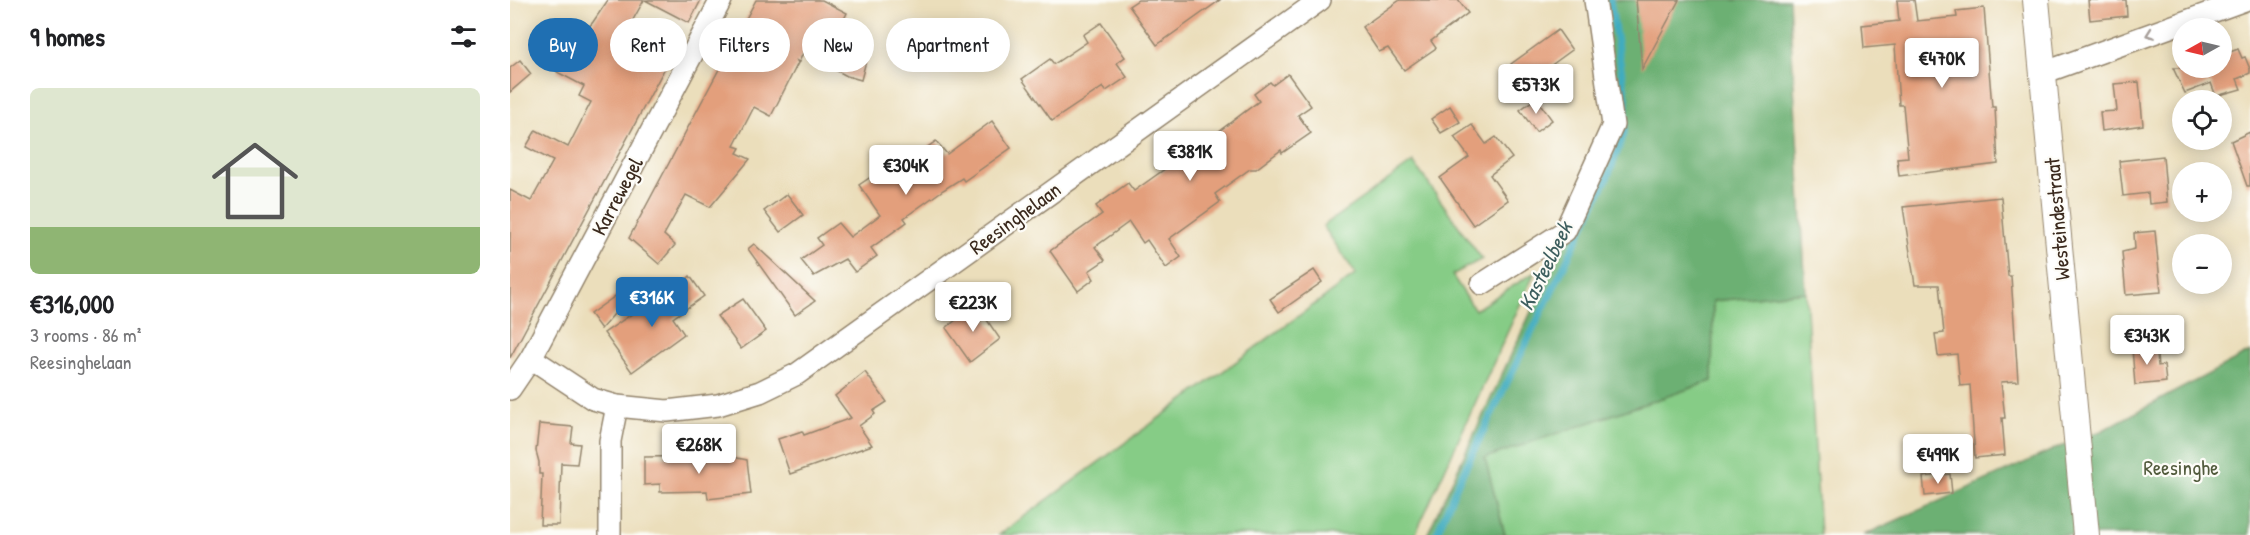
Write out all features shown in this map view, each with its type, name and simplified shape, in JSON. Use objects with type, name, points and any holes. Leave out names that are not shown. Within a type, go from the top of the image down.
[{"type":"street","name":"Karrewegel","points":[[510,389],[531,358],[721,0]]},
{"type":"street","points":[[1482,284],[1565,231],[1613,125],[1595,0]]},
{"type":"street","name":"Westeindestraat","points":[[2036,0],[2086,535]]},
{"type":"street","points":[[2043,73],[2245,0]]},
{"type":"street","name":"Reesinghelaan","points":[[531,358],[593,399],[617,406],[667,411],[717,405],[760,392],[797,374],[1306,4]]},
{"type":"street","points":[[610,535],[610,441],[617,406]]},
{"type":"green space","points":[[1607,0],[1789,0],[1806,292],[1713,301],[1712,381],[1485,458],[1505,535],[1427,535],[1551,269],[1614,151],[1621,119],[1602,4]]},
{"type":"green space","points":[[1413,162],[1482,259],[1452,275],[1475,310],[1535,272],[1415,535],[999,535],[1356,274],[1323,226]]},
{"type":"green space","points":[[1806,292],[1820,535],[1505,535],[1484,458],[1712,381],[1713,301]]},
{"type":"green space","name":"Reesinghe","points":[[2250,352],[2250,535],[2023,535],[2022,531],[2014,535],[1864,535],[2057,448],[2101,431]]},
{"type":"building","points":[[608,0],[644,0],[634,18],[610,18],[610,72],[663,72],[510,358],[510,190],[531,201],[553,161],[526,147],[536,130],[568,147],[591,102],[579,96],[584,86],[557,72],[598,72],[598,18],[596,18]]},
{"type":"building","points":[[645,0],[701,0],[689,23],[687,18],[679,18]]},
{"type":"building","points":[[756,0],[822,0],[847,13],[844,18],[802,18],[802,55],[799,62],[797,61],[771,116],[754,107],[734,146],[740,148],[737,153],[750,159],[710,207],[686,195],[664,235],[675,245],[659,264],[629,238],[718,72],[790,72],[790,18],[746,18]]},
{"type":"building","points":[[1138,0],[1220,0],[1157,45],[1129,6]]},
{"type":"building","points":[[1400,0],[1458,0],[1468,13],[1431,41],[1436,48],[1404,70],[1388,48],[1379,52],[1362,27]]},
{"type":"building","points":[[1636,0],[1679,0],[1642,69]]},
{"type":"building","points":[[1897,0],[1914,0],[1917,21],[1957,17],[1956,11],[1984,8],[1992,107],[1995,107],[1998,164],[1899,176],[1897,158],[1908,157],[1903,105],[1899,105],[1895,45],[1864,48],[1862,25],[1899,21]]},
{"type":"building","points":[[2088,0],[2126,0],[2127,16],[2090,20]]},
{"type":"building","points":[[1101,23],[1125,57],[1117,63],[1127,77],[1106,91],[1103,87],[1052,121],[1022,79],[1050,59],[1054,64],[1087,42],[1083,35]]},
{"type":"building","points":[[1558,30],[1572,50],[1546,69],[1541,75],[1544,78],[1529,89],[1511,64]]},
{"type":"building","points":[[2238,49],[2242,58],[2245,57],[2250,69],[2250,73],[2237,79],[2241,89],[2232,92],[2214,90],[2211,83],[2193,90],[2184,90],[2178,78],[2232,78],[2232,51]]},
{"type":"building","points":[[520,60],[531,74],[510,92],[510,68]]},
{"type":"building","points":[[839,72],[863,72],[861,80]]},
{"type":"building","points":[[1288,74],[1311,106],[1298,115],[1311,133],[1282,153],[1281,150],[1256,169],[1250,169],[1215,194],[1220,202],[1169,239],[1181,257],[1166,268],[1147,240],[1143,243],[1129,222],[1095,247],[1105,260],[1089,271],[1094,279],[1078,291],[1050,251],[1102,214],[1096,206],[1128,183],[1134,191],[1187,155],[1259,101],[1254,94],[1270,82],[1273,85]]},
{"type":"building","points":[[2139,82],[2143,125],[2102,131],[2100,112],[2117,111],[2114,84]]},
{"type":"building","points":[[1536,98],[1552,120],[1536,132],[1520,110]]},
{"type":"building","points":[[1450,106],[1460,122],[1441,133],[1431,119]]},
{"type":"building","points":[[992,121],[1011,148],[964,181],[962,178],[943,190],[904,218],[907,222],[871,248],[877,256],[855,272],[845,259],[814,276],[801,260],[822,245],[817,238],[838,223],[850,237],[880,215],[859,185],[902,156],[907,162],[936,141],[947,154]]},
{"type":"building","points":[[1472,125],[1486,144],[1496,137],[1512,158],[1490,175],[1508,200],[1473,225],[1440,178],[1469,157],[1454,137]]},
{"type":"building","points":[[2250,132],[2250,186],[2247,186],[2232,141]]},
{"type":"building","points":[[2163,156],[2167,202],[2149,204],[2148,193],[2123,196],[2119,161]]},
{"type":"building","points":[[787,194],[803,215],[780,232],[764,211]]},
{"type":"building","points":[[2001,197],[2008,276],[2011,276],[2018,381],[2001,382],[2005,418],[2002,418],[2005,455],[1975,458],[1970,385],[1960,386],[1957,354],[1938,356],[1935,334],[1944,333],[1939,285],[1915,285],[1903,207]]},
{"type":"building","points":[[2155,231],[2161,292],[2126,295],[2122,252],[2135,249],[2134,233]]},
{"type":"building","points":[[754,244],[815,301],[795,315],[748,249]]},
{"type":"building","points":[[1314,270],[1322,282],[1279,312],[1270,299]]},
{"type":"building","points":[[690,276],[704,296],[673,318],[684,334],[632,372],[604,333],[641,308],[652,317]]},
{"type":"building","points":[[631,285],[635,290],[601,329],[590,314]]},
{"type":"building","points":[[743,299],[766,331],[741,349],[717,316]]},
{"type":"building","points":[[976,304],[1000,339],[970,362],[946,328]]},
{"type":"building","points":[[2156,346],[2158,366],[2164,365],[2166,382],[2135,385],[2132,348]]},
{"type":"building","points":[[865,372],[887,402],[873,411],[875,414],[859,426],[872,445],[790,474],[778,439],[802,431],[804,435],[851,418],[835,396]]},
{"type":"building","points":[[539,424],[573,427],[571,443],[580,444],[577,464],[561,463],[559,525],[540,525],[542,474],[539,474],[536,451]]},
{"type":"building","points":[[732,452],[732,457],[747,460],[751,494],[708,499],[707,491],[660,492],[660,484],[644,485],[644,457],[712,456],[712,454]]},
{"type":"building","points":[[1950,474],[1952,493],[1925,496],[1923,477]]},
{"type":"waterway","name":"Kasteelbeek","points":[[1436,535],[1457,485],[1608,176],[1624,134],[1626,98],[1610,0]]}]
